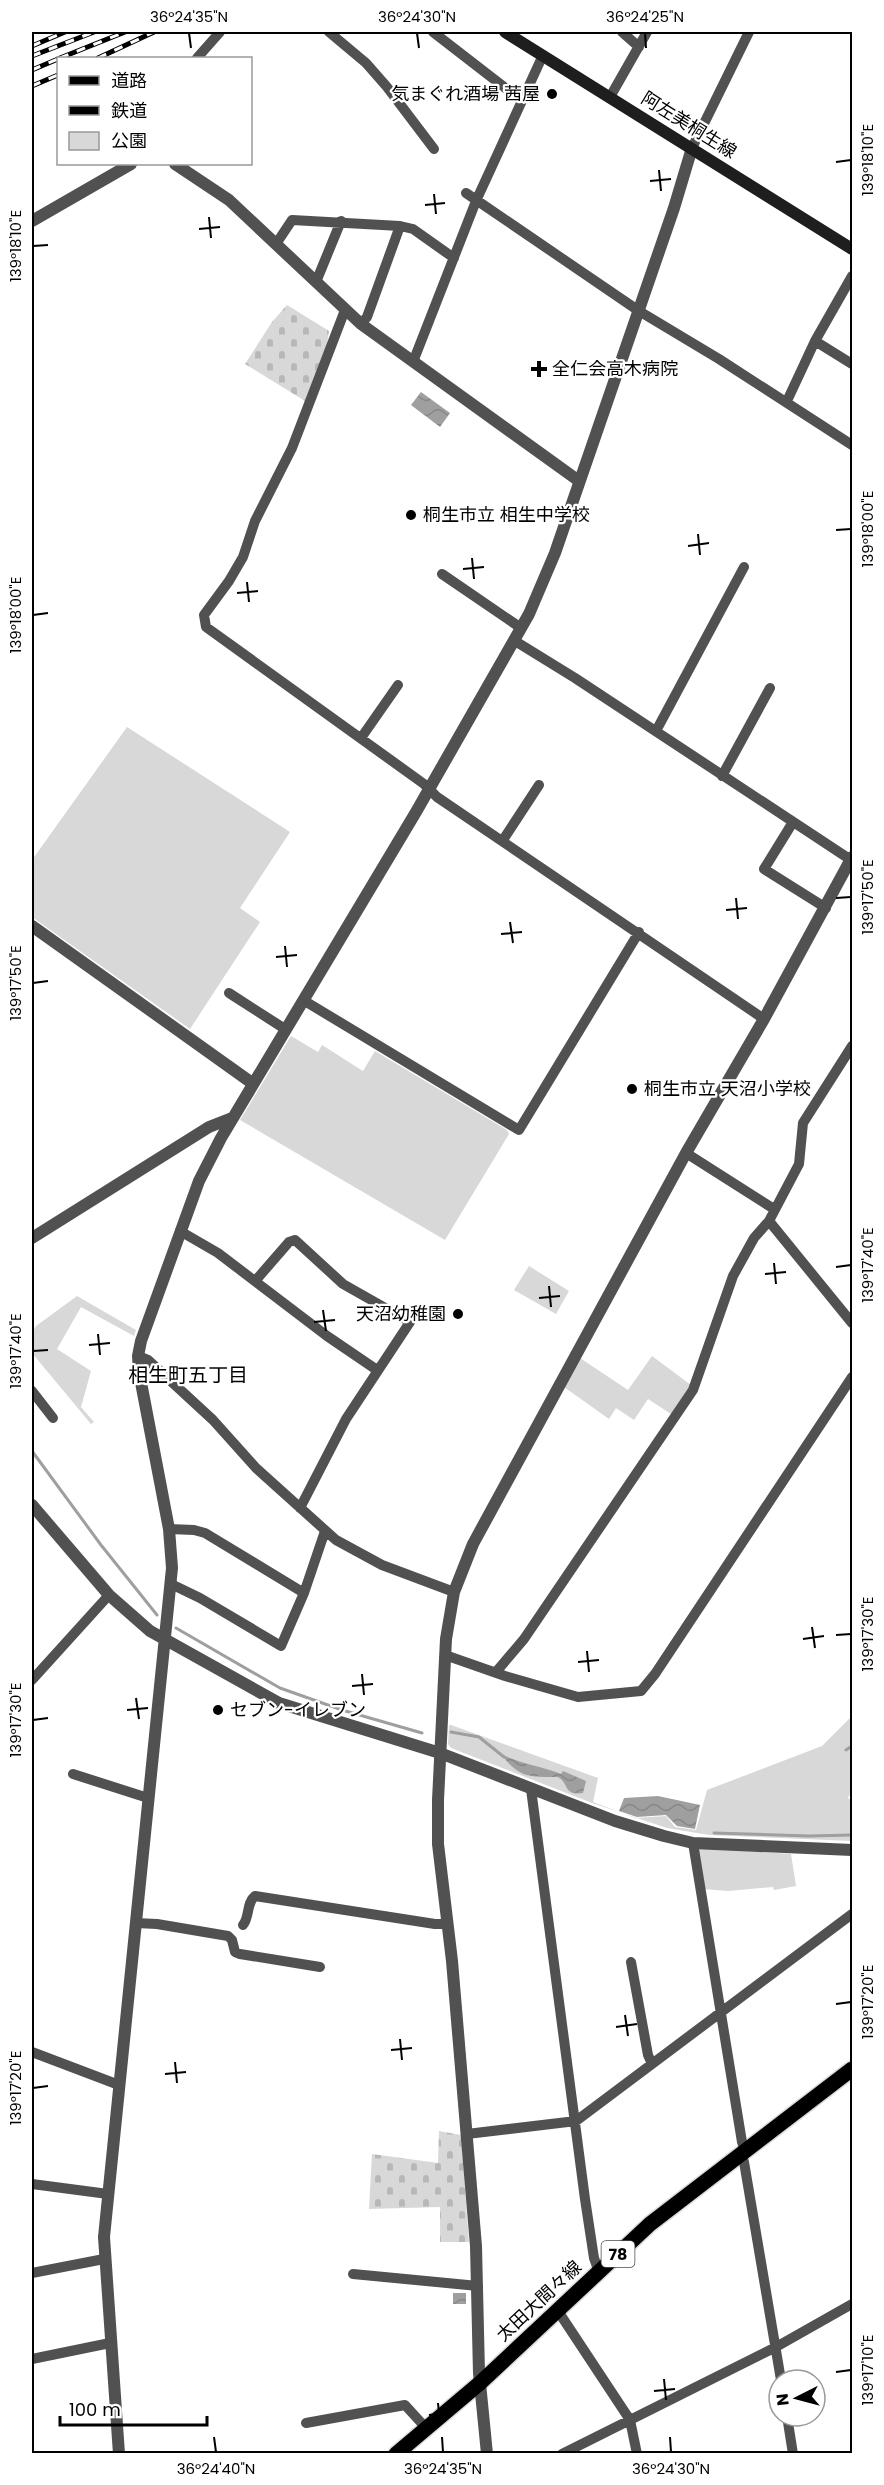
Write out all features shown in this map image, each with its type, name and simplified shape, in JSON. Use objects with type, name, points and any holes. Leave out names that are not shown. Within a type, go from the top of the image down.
[{"type":"main road","name":"阿左美桐生線","points":[[506,32],[852,249]]},
{"type":"main road","name":"太田大間々線","points":[[396,2454],[480,2383],[650,2224],[852,2069]]},
{"type":"street","points":[[198,57],[219,32]]},
{"type":"street","points":[[329,32],[374,71],[434,149]]},
{"type":"street","points":[[433,32],[522,101]]},
{"type":"street","points":[[622,32],[639,48]]},
{"type":"street","points":[[610,97],[647,32]]},
{"type":"street","points":[[119,2454],[104,2259],[108,2194],[172,1556],[169,1529],[139,1372],[138,1356],[141,1341],[200,1181],[232,1118],[515,641],[547,573],[639,311],[692,148],[748,32]]},
{"type":"street","points":[[413,362],[476,201],[543,55]]},
{"type":"street","points":[[32,221],[129,165]]},
{"type":"street","points":[[176,165],[229,200],[361,324],[579,481]]},
{"type":"street","points":[[466,193],[639,311],[786,401],[852,445]]},
{"type":"street","points":[[276,244],[292,220],[341,221],[413,229],[454,258]]},
{"type":"street","points":[[316,282],[341,221]]},
{"type":"street","points":[[361,324],[367,317],[400,226]]},
{"type":"street","points":[[786,401],[815,341],[852,276]]},
{"type":"street","points":[[345,310],[292,448],[255,521],[243,557],[230,581],[204,615],[203,621],[206,627],[361,738],[437,797],[764,1019]]},
{"type":"street","points":[[815,341],[852,364]]},
{"type":"street","points":[[656,731],[744,567]]},
{"type":"street","points":[[442,574],[521,628]]},
{"type":"street","points":[[487,2454],[480,2383],[478,2286],[467,2134],[438,1844],[445,1655],[454,1593],[473,1544],[686,1153],[764,1019],[852,859],[515,641]]},
{"type":"street","points":[[361,738],[398,685]]},
{"type":"street","points":[[722,776],[770,688]]},
{"type":"street","points":[[503,840],[539,786]]},
{"type":"street","points":[[794,822],[764,869],[826,908]]},
{"type":"street","points":[[32,926],[252,1083]]},
{"type":"street","points":[[303,1000],[519,1130],[639,932]]},
{"type":"street","points":[[229,993],[285,1029]]},
{"type":"street","points":[[496,1672],[524,1639],[693,1390],[733,1276],[754,1238],[769,1221],[799,1164],[803,1123],[852,1046]]},
{"type":"street","points":[[32,1236],[209,1127],[232,1118]]},
{"type":"street","points":[[686,1153],[774,1209]]},
{"type":"street","points":[[769,1221],[852,1323]]},
{"type":"street","points":[[180,1231],[218,1252],[327,1336],[377,1370]]},
{"type":"street","points":[[256,1280],[293,1240],[343,1284],[410,1322],[346,1419],[300,1508]]},
{"type":"street","points":[[138,1356],[148,1360],[213,1420],[256,1468],[336,1540],[374,1561],[454,1593]]},
{"type":"street","points":[[445,1655],[578,1697],[641,1691],[655,1674],[852,1377]]},
{"type":"street","points":[[32,1391],[52,1418]]},
{"type":"street","points":[[32,1505],[109,1595],[150,1631],[279,1703],[440,1753],[615,1821],[693,1843],[852,1850]]},
{"type":"street","points":[[169,1529],[205,1533],[304,1593]]},
{"type":"street","points":[[171,1584],[200,1598],[281,1646],[304,1593],[325,1531]]},
{"type":"street","points":[[32,1680],[109,1595]]},
{"type":"street","points":[[73,1774],[148,1798]]},
{"type":"street","points":[[531,1789],[594,2258],[599,2272]]},
{"type":"street","points":[[693,1843],[779,2368]]},
{"type":"street","points":[[243,1925],[247,1919],[251,1900],[255,1896],[447,1924]]},
{"type":"street","points":[[467,2134],[576,2121],[852,1915]]},
{"type":"street","points":[[135,1923],[157,1924],[228,1936],[232,1940],[235,1952],[240,1954],[320,1967]]},
{"type":"street","points":[[631,1962],[648,2055],[652,2064]]},
{"type":"street","points":[[32,2052],[119,2085]]},
{"type":"street","points":[[32,2184],[108,2194]]},
{"type":"street","points":[[32,2273],[104,2259]]},
{"type":"street","points":[[353,2274],[478,2286]]},
{"type":"street","points":[[562,2454],[776,2347],[852,2304]]},
{"type":"street","points":[[558,2311],[630,2420],[637,2454]]},
{"type":"street","points":[[32,2359],[110,2343]]},
{"type":"street","points":[[306,2423],[405,2405],[426,2428]]},
{"type":"street","points":[[789,2428],[793,2454]]},
{"type":"green space","points":[[287,305],[329,331],[327,344],[305,401],[245,364],[272,322]]},
{"type":"green space","points":[[127,727],[290,832],[240,908],[260,922],[190,1029],[32,917],[32,860]]},
{"type":"green space","points":[[291,1036],[318,1052],[322,1045],[363,1071],[375,1051],[507,1130],[509,1134],[445,1240],[240,1120]]},
{"type":"green space","points":[[529,1266],[569,1291],[556,1314],[514,1290]]},
{"type":"green space","points":[[77,1296],[136,1330],[134,1336],[81,1307],[57,1349],[91,1371],[81,1407],[94,1422],[91,1424],[32,1353],[32,1333],[36,1326]]},
{"type":"green space","points":[[652,1356],[691,1385],[671,1414],[648,1399],[634,1420],[616,1408],[609,1419],[564,1387],[580,1358],[628,1390]]},
{"type":"green space","points":[[852,1716],[852,1790],[848,1798],[852,1801],[852,1841],[709,1835],[667,1828],[637,1818],[666,1816],[675,1827],[696,1830],[707,1790],[822,1746]]},
{"type":"green space","points":[[449,1725],[598,1778],[593,1802],[621,1813],[451,1748],[448,1744]]},
{"type":"green space","points":[[701,1848],[791,1854],[796,1886],[774,1890],[773,1887],[728,1891],[703,1889],[697,1851]]},
{"type":"green space","points":[[439,2131],[461,2135],[469,2242],[440,2242],[440,2207],[369,2209],[372,2154],[438,2163]]},
{"type":"water","points":[[421,392],[450,413],[440,427],[411,405]]},
{"type":"water","points":[[501,1754],[561,1774],[563,1771],[586,1781],[583,1793],[572,1793],[558,1777],[525,1775],[513,1768]]},
{"type":"water","points":[[658,1796],[700,1805],[695,1829],[677,1826],[666,1815],[637,1817],[619,1811],[624,1798]]},
{"type":"water","points":[[453,2293],[466,2293],[466,2304],[453,2304]]},
{"type":"waterway","points":[[32,1451],[101,1545],[157,1615]]},
{"type":"waterway","points":[[176,1628],[280,1688],[342,1710],[422,1733]]},
{"type":"waterway","points":[[451,1732],[479,1737],[504,1757]]},
{"type":"waterway","points":[[846,1750],[852,1746]]},
{"type":"waterway","points":[[714,1833],[852,1835]]},
{"type":"railway","points":[[32,46],[65,32]]},
{"type":"railway","points":[[32,56],[94,32]]},
{"type":"railway","points":[[62,57],[125,32]]},
{"type":"railway","points":[[100,57],[154,32]]},
{"type":"railway","points":[[32,70],[57,59]]},
{"type":"railway","points":[[32,86],[57,75]]},
{"type":"place","name":"気まぐれ酒場 茜屋","points":[[552,94]]},
{"type":"place","name":"全仁会高木病院","points":[[539,369]]},
{"type":"place","name":"桐生市立 相生中学校","points":[[411,515]]},
{"type":"place","name":"桐生市立 天沼小学校","points":[[632,1089]]},
{"type":"place","name":"天沼幼稚園","points":[[458,1314]]},
{"type":"place","name":"セブン-イレブン","points":[[218,1710]]},
{"type":"district","name":"相生町五丁目","points":[[188,1375]]}]
